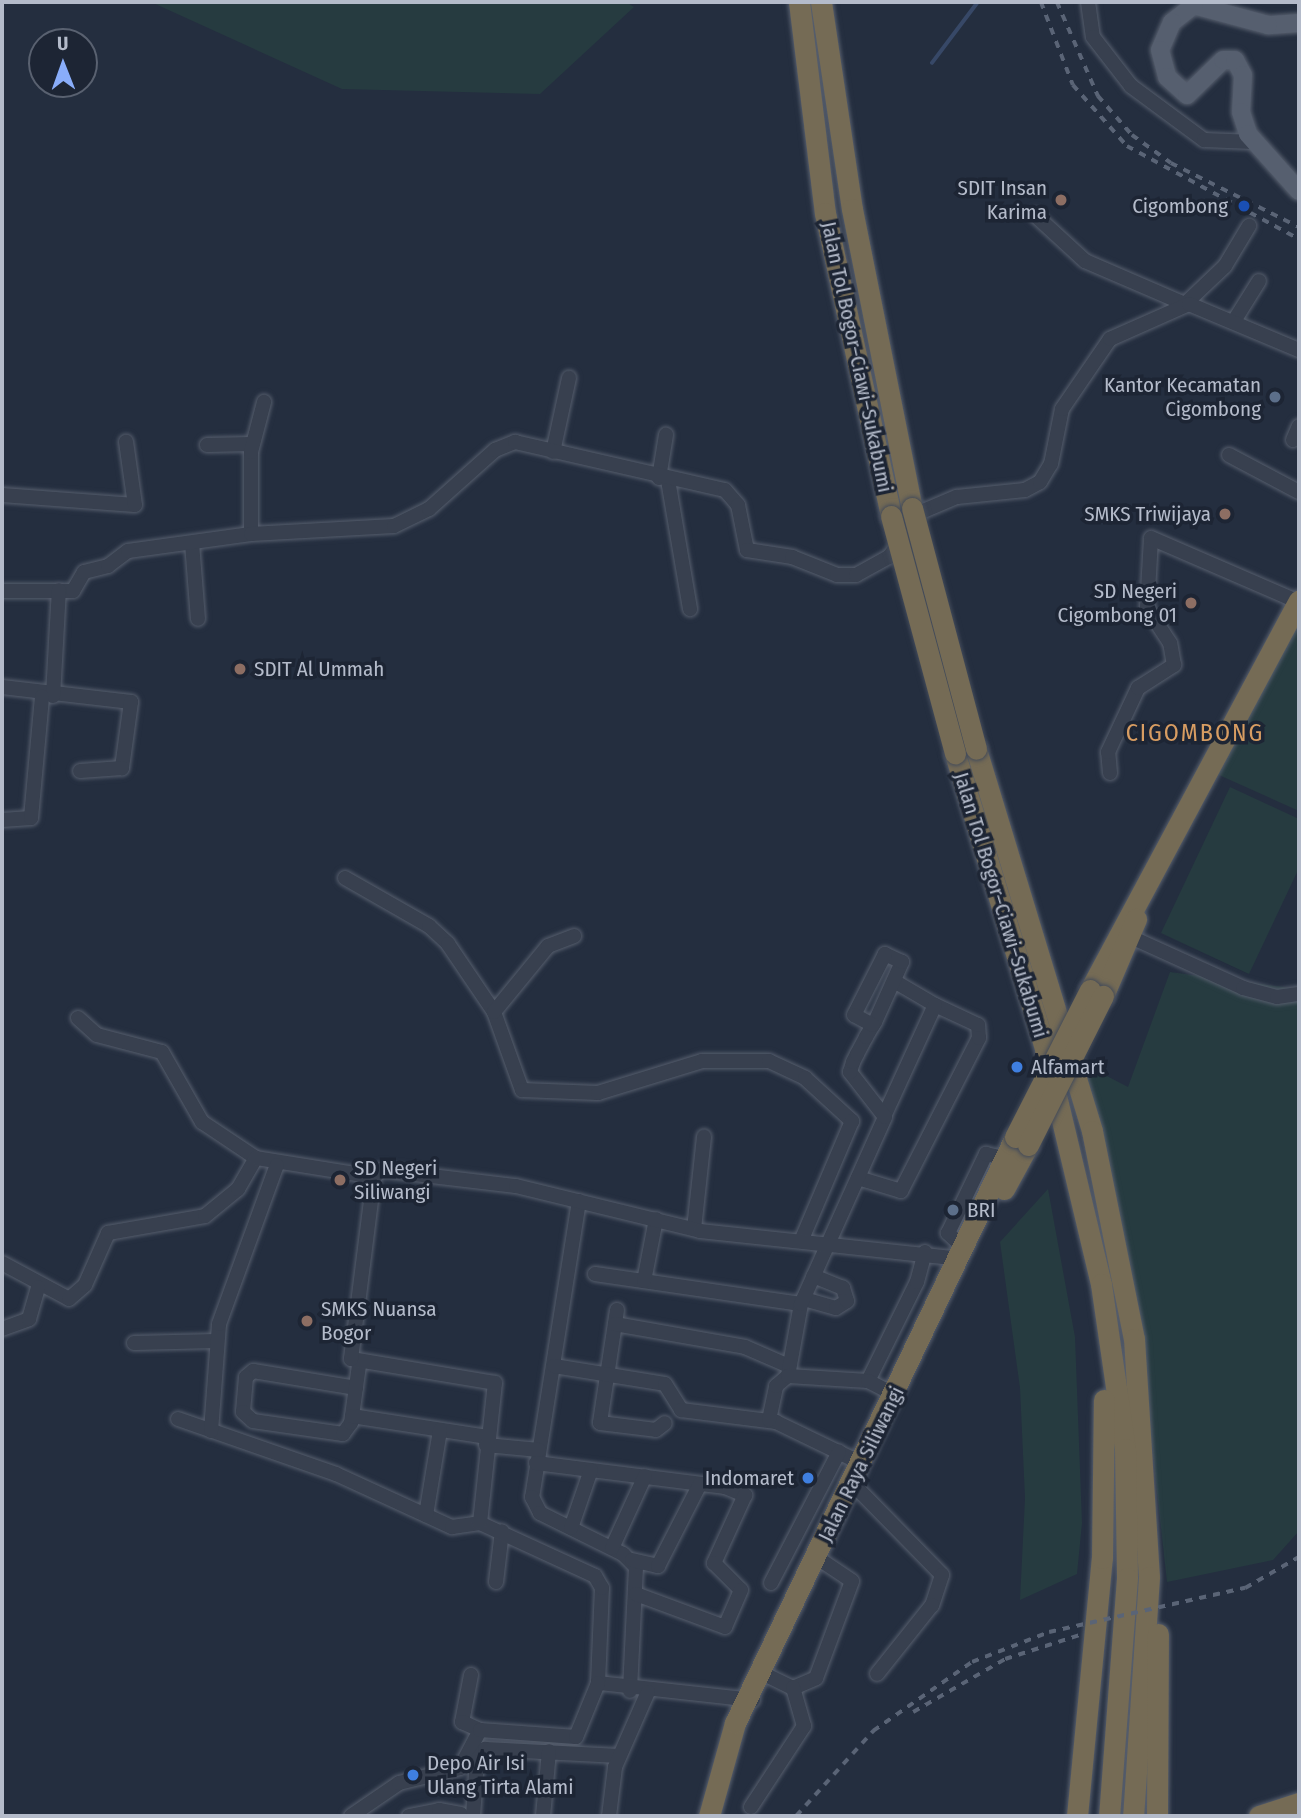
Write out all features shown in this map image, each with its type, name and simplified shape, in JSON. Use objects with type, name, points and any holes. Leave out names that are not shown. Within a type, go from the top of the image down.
[{"type":"highway","name":"Jalan Tol Bogor–Ciawi–Sukabumi","points":[[799,2],[825,213],[1045,1048],[1101,1284],[1125,1449],[1127,1552],[1109,1816]]},
{"type":"highway","name":"Jalan Tol Bogor–Ciawi–Sukabumi","points":[[821,2],[902,512]]},
{"type":"highway","name":"Jalan Raya Siliwangi","points":[[709,1816],[722,1757],[851,1482],[1140,900],[1299,601]]},
{"type":"highway","name":"Jalan Tol Bogor–Ciawi–Sukabumi","points":[[966,751],[1092,1131],[1134,1339],[1149,1577],[1133,1816]]},
{"type":"highway","name":"Jalan Raya Siliwangi","points":[[966,1249],[1004,1158],[1021,1141]]},
{"type":"highway","points":[[1077,1816],[1107,1454],[1094,1314],[1101,1284]]},
{"type":"highway","points":[[1149,1577],[1162,1704],[1157,1816]]},
{"type":"highway","name":"Jalan Raya Siliwangi","points":[[720,1816],[754,1691]]},
{"type":"highway","points":[[1259,1816],[1299,1803]]},
{"type":"main road","points":[[1299,23],[1268,25],[1199,4],[1182,10],[1163,36],[1162,66],[1184,94],[1195,92],[1223,60],[1239,64],[1243,119],[1253,142],[1299,191]]},
{"type":"street","points":[[1088,2],[1093,37],[1131,86],[1204,139],[1253,142]]},
{"type":"street","points":[[1035,215],[1085,261],[1299,350]]},
{"type":"street","points":[[2,591],[77,589],[84,572],[108,566],[124,552],[251,534],[394,526],[429,509],[504,444],[553,452],[731,494],[750,552],[792,557],[837,575],[868,572],[889,557],[921,512],[957,497],[1036,485],[1050,468],[1062,409],[1101,346],[1185,304],[1225,265],[1249,226]]},
{"type":"street","points":[[1234,321],[1259,281]]},
{"type":"street","points":[[553,452],[569,378]]},
{"type":"street","points":[[251,534],[252,444],[264,402]]},
{"type":"street","points":[[666,435],[663,479],[690,609]]},
{"type":"street","points":[[2,495],[135,505],[125,442]]},
{"type":"street","points":[[207,445],[252,444]]},
{"type":"street","points":[[1229,455],[1299,492]]},
{"type":"street","points":[[1110,773],[1108,752],[1138,688],[1174,665],[1171,643],[1147,608],[1151,538],[1299,601]]},
{"type":"street","points":[[192,543],[198,619]]},
{"type":"street","points":[[2,820],[31,818],[59,590]]},
{"type":"street","points":[[2,687],[47,696],[92,694],[133,705],[122,768],[80,771]]},
{"type":"street","points":[[345,878],[438,933],[494,1012],[515,1082],[527,1091],[598,1093],[696,1061],[769,1060],[796,1071],[852,1121],[801,1241]]},
{"type":"street","points":[[1124,934],[1259,993],[1299,994]]},
{"type":"street","points":[[494,1012],[548,946],[574,936]]},
{"type":"street","points":[[873,1025],[854,1015],[880,952],[902,962],[894,981],[873,1025],[850,1072],[885,1114]]},
{"type":"street","points":[[858,1178],[901,1191],[979,1038],[978,1025],[894,981]]},
{"type":"street","points":[[769,1420],[776,1385],[788,1371],[802,1302],[936,1005]]},
{"type":"street","points":[[78,1018],[97,1035],[162,1052],[202,1122],[256,1158],[277,1166],[374,1177]]},
{"type":"street","points":[[694,1229],[704,1137]]},
{"type":"street","points":[[2,1263],[38,1287],[74,1298],[108,1233],[205,1216],[234,1194],[256,1158]]},
{"type":"street","points":[[211,1431],[216,1341],[277,1166]]},
{"type":"street","points":[[480,1523],[486,1441],[495,1383],[359,1365],[351,1356],[374,1177],[381,1170],[516,1186],[694,1229],[925,1252],[966,1249]]},
{"type":"street","points":[[579,1201],[538,1457],[536,1508],[632,1560],[657,1566],[700,1484]]},
{"type":"street","points":[[644,1281],[656,1219]]},
{"type":"street","points":[[868,1381],[917,1282],[925,1252]]},
{"type":"street","points":[[595,1274],[836,1308],[847,1301],[843,1288],[813,1276]]},
{"type":"street","points":[[2,1329],[29,1319],[38,1287]]},
{"type":"street","points":[[665,1423],[656,1430],[602,1425],[616,1317],[745,1347],[788,1371],[868,1381],[895,1395]]},
{"type":"street","points":[[134,1343],[216,1341]]},
{"type":"street","points":[[356,1388],[258,1370],[247,1374],[243,1389],[243,1412],[253,1421],[332,1436],[346,1431],[352,1416],[356,1388],[359,1365]]},
{"type":"street","points":[[554,1366],[668,1385],[681,1410],[769,1420],[861,1463]]},
{"type":"street","points":[[352,1416],[440,1430],[591,1470],[737,1489],[746,1498],[714,1563],[741,1590],[727,1625],[717,1628],[636,1594]]},
{"type":"street","points":[[178,1419],[336,1474],[459,1528],[480,1523],[502,1531],[595,1576],[602,1588],[597,1684],[576,1737],[482,1730],[462,1722],[471,1675]]},
{"type":"street","points":[[426,1515],[440,1430]]},
{"type":"street","points":[[771,1583],[839,1452]]},
{"type":"street","points":[[571,1528],[591,1470]]},
{"type":"street","points":[[611,1548],[645,1476]]},
{"type":"street","points":[[851,1482],[942,1575],[932,1605],[877,1674]]},
{"type":"street","points":[[496,1582],[502,1531]]},
{"type":"street","points":[[597,1684],[648,1692],[754,1691],[793,1688],[816,1678],[851,1586],[846,1572],[816,1557]]},
{"type":"street","points":[[630,1691],[636,1594],[632,1560]]},
{"type":"street","points":[[751,1807],[804,1727],[793,1688]]},
{"type":"street","points":[[609,1816],[619,1756],[648,1692]]},
{"type":"street","points":[[482,1730],[488,1748]]},
{"type":"street","points":[[351,1816],[399,1783],[460,1768],[482,1730]]},
{"type":"street","points":[[488,1748],[619,1756]]},
{"type":"street","points":[[410,1816],[439,1810],[467,1813],[477,1760],[488,1748]]},
{"type":"street","points":[[543,1816],[549,1751]]},
{"type":"green space","points":[[151,2],[626,2],[634,7],[540,94],[342,89]]},
{"type":"green space","points":[[1299,609],[1299,811],[1210,771]]},
{"type":"green space","points":[[1230,787],[1299,819],[1299,868],[1249,974],[1161,933]]},
{"type":"green space","points":[[1170,972],[1299,989],[1299,1531],[1273,1560],[1167,1582],[1141,1347],[1078,1061],[1128,1087]]},
{"type":"green space","points":[[1048,1189],[1075,1337],[1082,1523],[1077,1574],[1020,1600],[1025,1498],[1020,1388],[1000,1242]]},
{"type":"waterway","points":[[932,63],[978,2]]},
{"type":"railway","points":[[1041,2],[1073,85],[1127,146],[1299,239]]},
{"type":"railway","points":[[1057,2],[1098,96],[1132,135],[1171,163],[1299,227]]},
{"type":"railway","points":[[796,1816],[873,1731],[972,1662],[1049,1632],[1245,1588],[1299,1557]]},
{"type":"railway","points":[[913,1712],[1005,1659],[1083,1634]]},
{"type":"place","name":"SDIT Insan Karima","points":[[1061,200]]},
{"type":"place","name":"Cigombong","points":[[1244,206]]},
{"type":"place","name":"Kantor Kecamatan Cigombong","points":[[1275,397]]},
{"type":"place","name":"SMKS Triwijaya","points":[[1225,514]]},
{"type":"place","name":"SD Negeri Cigombong 01","points":[[1191,603]]},
{"type":"place","name":"SDIT Al Ummah","points":[[240,669]]},
{"type":"place","name":"Alfamart","points":[[1017,1067]]},
{"type":"place","name":"SD Negeri Siliwangi","points":[[340,1180]]},
{"type":"place","name":"BRI","points":[[953,1210]]},
{"type":"place","name":"SMKS Nuansa Bogor","points":[[307,1321]]},
{"type":"place","name":"Indomaret","points":[[808,1478]]},
{"type":"place","name":"Depo Air Isi Ulang Tirta Alami","points":[[413,1775]]},
{"type":"district","name":"CIGOMBONG","points":[[1195,734]]}]
